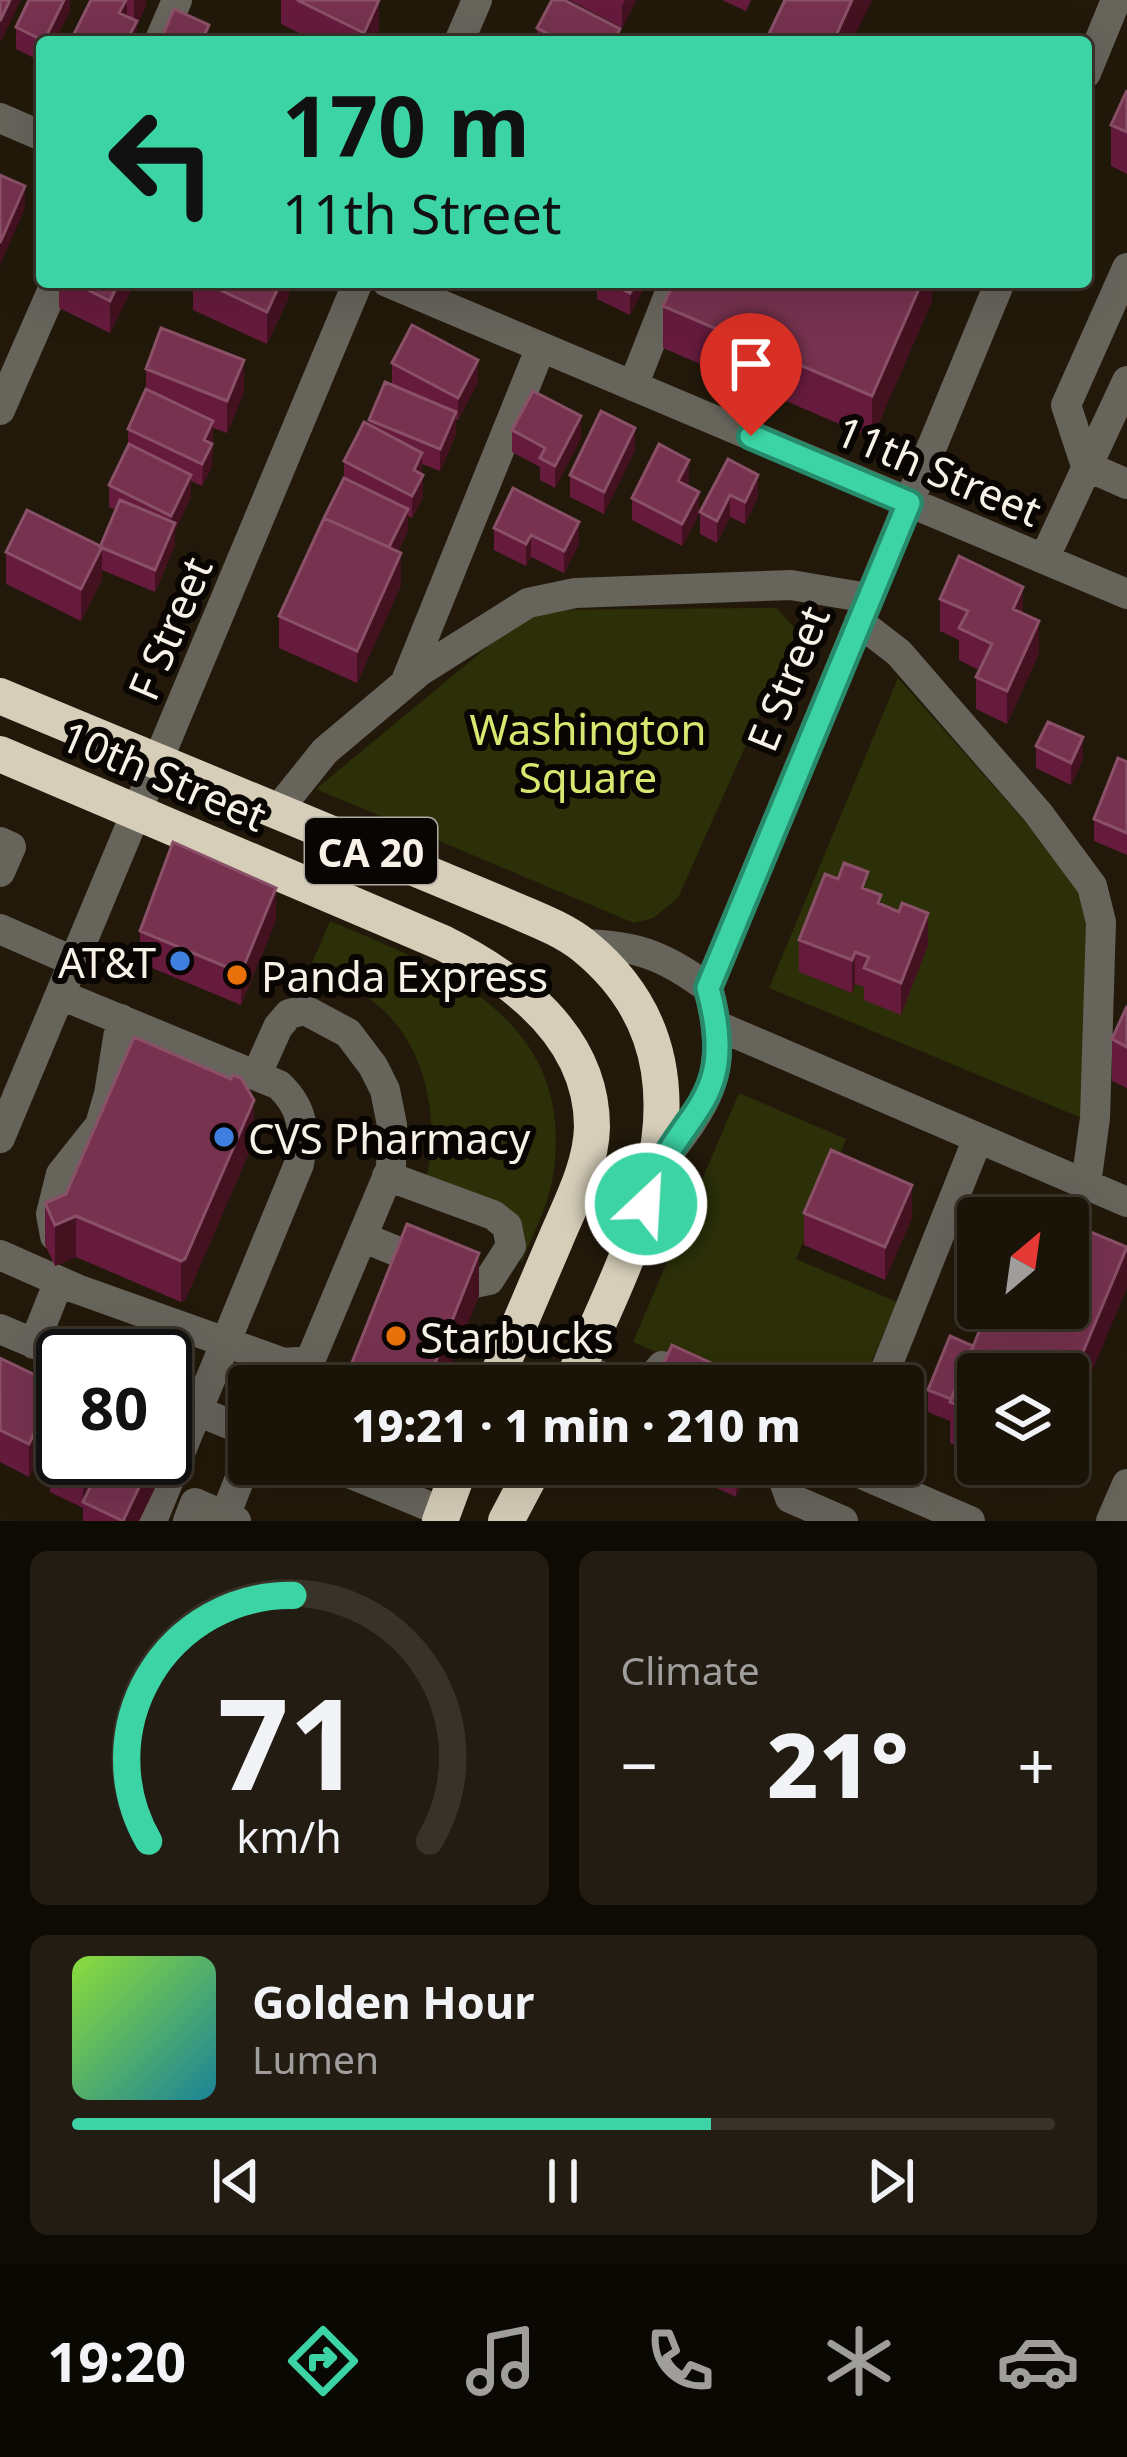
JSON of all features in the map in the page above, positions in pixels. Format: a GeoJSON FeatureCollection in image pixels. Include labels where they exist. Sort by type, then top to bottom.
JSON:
{"type":"FeatureCollection","features":[{"type":"Feature","properties":{"kind":"highway","name":"10th Street"},"geometry":{"type":"LineString","coordinates":[[0,696],[510,908],[582,944],[631,1000],[659,1066],[664,1102],[655,1171]]}},
{"type":"Feature","properties":{"kind":"highway","name":"10th Street"},"geometry":{"type":"LineString","coordinates":[[0,754],[479,961],[550,1019],[582,1076],[592,1128],[583,1173],[502,1365]]}},
{"type":"Feature","properties":{"kind":"highway","name":"CA 20"},"geometry":{"type":"LineString","coordinates":[[579,1365],[629,1250],[655,1171]]}},
{"type":"Feature","properties":{"kind":"highway"},"geometry":{"type":"LineString","coordinates":[[450,1518],[457,1485]]}},
{"type":"Feature","properties":{"kind":"highway"},"geometry":{"type":"LineString","coordinates":[[506,1521],[525,1485]]}},
{"type":"Feature","properties":{"kind":"street"},"geometry":{"type":"LineString","coordinates":[[162,36],[177,0]]}},
{"type":"Feature","properties":{"kind":"street"},"geometry":{"type":"LineString","coordinates":[[462,36],[477,0]]}},
{"type":"Feature","properties":{"kind":"street"},"geometry":{"type":"LineString","coordinates":[[1092,61],[1122,1]]}},
{"type":"Feature","properties":{"kind":"street"},"geometry":{"type":"LineString","coordinates":[[0,118],[36,133]]}},
{"type":"Feature","properties":{"kind":"street"},"geometry":{"type":"LineString","coordinates":[[1127,268],[1066,405],[1086,466],[1127,484]]}},
{"type":"Feature","properties":{"kind":"street"},"geometry":{"type":"LineString","coordinates":[[0,410],[53,288]]}},
{"type":"Feature","properties":{"kind":"street","name":"F Street"},"geometry":{"type":"LineString","coordinates":[[0,1138],[356,288]]}},
{"type":"Feature","properties":{"kind":"street","name":"11th Street"},"geometry":{"type":"LineString","coordinates":[[401,288],[1127,594]]}},
{"type":"Feature","properties":{"kind":"street"},"geometry":{"type":"LineString","coordinates":[[633,386],[672,288]]}},
{"type":"Feature","properties":{"kind":"street","name":"E Street"},"geometry":{"type":"LineString","coordinates":[[708,988],[998,288]]}},
{"type":"Feature","properties":{"kind":"street"},"geometry":{"type":"LineString","coordinates":[[405,684],[541,347]]}},
{"type":"Feature","properties":{"kind":"street"},"geometry":{"type":"LineString","coordinates":[[1043,559],[1127,381]]}},
{"type":"Feature","properties":{"kind":"street"},"geometry":{"type":"LineString","coordinates":[[276,812],[325,751],[405,684],[528,603],[574,593],[791,585],[863,610],[1038,813],[1092,886],[1101,922],[1095,1118],[1086,1184]]}},
{"type":"Feature","properties":{"kind":"street"},"geometry":{"type":"LineString","coordinates":[[0,842],[11,847],[0,872]]}},
{"type":"Feature","properties":{"kind":"street"},"geometry":{"type":"LineString","coordinates":[[0,929],[75,962]]}},
{"type":"Feature","properties":{"kind":"street","name":"10th Street"},"geometry":{"type":"LineString","coordinates":[[582,944],[626,945],[665,960],[708,988]]}},
{"type":"Feature","properties":{"kind":"street"},"geometry":{"type":"LineString","coordinates":[[655,1171],[691,1125],[720,1058],[708,988]]}},
{"type":"Feature","properties":{"kind":"street"},"geometry":{"type":"LineString","coordinates":[[61,995],[279,1085],[295,1100],[303,1120],[299,1164],[152,1521]]}},
{"type":"Feature","properties":{"kind":"street"},"geometry":{"type":"LineString","coordinates":[[15,1260],[62,1259],[226,1340],[284,1363],[310,1361],[387,1176],[392,1125],[386,1090],[348,1033],[305,1010],[290,1014],[278,1027],[257,1074]]}},
{"type":"Feature","properties":{"kind":"street"},"geometry":{"type":"LineString","coordinates":[[0,1329],[34,1344],[62,1259],[61,1174],[100,1125],[121,1019]]}},
{"type":"Feature","properties":{"kind":"street"},"geometry":{"type":"LineString","coordinates":[[718,1026],[1127,1202]]}},
{"type":"Feature","properties":{"kind":"street"},"geometry":{"type":"LineString","coordinates":[[887,1365],[978,1138]]}},
{"type":"Feature","properties":{"kind":"street"},"geometry":{"type":"LineString","coordinates":[[362,1238],[474,1283],[489,1280],[511,1246],[507,1226],[493,1215],[387,1176]]}},
{"type":"Feature","properties":{"kind":"street"},"geometry":{"type":"LineString","coordinates":[[15,1260],[62,1259]]}},
{"type":"Feature","properties":{"kind":"street"},"geometry":{"type":"LineString","coordinates":[[192,1409],[228,1423]]}},
{"type":"Feature","properties":{"kind":"street"},"geometry":{"type":"LineString","coordinates":[[1112,1521],[1127,1484]]}},
{"type":"Feature","properties":{"kind":"street"},"geometry":{"type":"LineString","coordinates":[[188,1521],[195,1503],[231,1519],[241,1485]]}},
{"type":"Feature","properties":{"kind":"street"},"geometry":{"type":"LineString","coordinates":[[374,1485],[450,1518]]}},
{"type":"Feature","properties":{"kind":"street"},"geometry":{"type":"LineString","coordinates":[[785,1485],[790,1498],[843,1521]]}},
{"type":"Feature","properties":{"kind":"street"},"geometry":{"type":"LineString","coordinates":[[887,1485],[970,1521]]}},
{"type":"Feature","properties":{"kind":"green space","name":"Washington Square"},"geometry":{"type":"Polygon","coordinates":[[[776,608],[797,630],[678,898],[653,918],[634,923],[316,789],[532,610],[776,608]]]}},
{"type":"Feature","properties":{"kind":"green space"},"geometry":{"type":"Polygon","coordinates":[[[898,678],[1088,893],[1089,1121],[769,988],[898,678]]]}},
{"type":"Feature","properties":{"kind":"green space"},"geometry":{"type":"Polygon","coordinates":[[[330,921],[418,960],[494,1008],[524,1040],[545,1077],[555,1122],[553,1176],[521,1263],[518,1232],[425,1183],[430,1107],[425,1081],[404,1034],[368,998],[309,970],[330,921]]]}},
{"type":"Feature","properties":{"kind":"green space"},"geometry":{"type":"Polygon","coordinates":[[[739,1093],[846,1139],[796,1259],[897,1302],[870,1365],[687,1365],[633,1342],[739,1093]]]}},
{"type":"Feature","properties":{"kind":"building"},"geometry":{"type":"Polygon","coordinates":[[[0,0],[10,0],[0,21],[0,0]]]}},
{"type":"Feature","properties":{"kind":"building"},"geometry":{"type":"Polygon","coordinates":[[[29,0],[64,0],[46,36],[36,37],[16,27],[29,0]]]}},
{"type":"Feature","properties":{"kind":"building"},"geometry":{"type":"Polygon","coordinates":[[[91,0],[126,0],[119,13],[137,21],[129,36],[73,36],[91,0]]]}},
{"type":"Feature","properties":{"kind":"building"},"geometry":{"type":"Polygon","coordinates":[[[297,0],[379,0],[364,33],[297,0]]]}},
{"type":"Feature","properties":{"kind":"building"},"geometry":{"type":"Polygon","coordinates":[[[552,0],[564,0],[620,29],[616,36],[552,36],[537,28],[552,0]]]}},
{"type":"Feature","properties":{"kind":"building"},"geometry":{"type":"Polygon","coordinates":[[[785,0],[852,0],[836,36],[768,36],[785,0]]]}},
{"type":"Feature","properties":{"kind":"building"},"geometry":{"type":"Polygon","coordinates":[[[174,9],[209,25],[204,36],[163,36],[174,9]]]}},
{"type":"Feature","properties":{"kind":"building"},"geometry":{"type":"Polygon","coordinates":[[[1127,90],[1127,132],[1111,125],[1127,90]]]}},
{"type":"Feature","properties":{"kind":"building"},"geometry":{"type":"Polygon","coordinates":[[[0,175],[25,186],[0,243],[0,175]]]}},
{"type":"Feature","properties":{"kind":"building"},"geometry":{"type":"Polygon","coordinates":[[[84,288],[116,288],[110,301],[84,288]]]}},
{"type":"Feature","properties":{"kind":"building"},"geometry":{"type":"Polygon","coordinates":[[[216,288],[278,288],[267,312],[216,288]]]}},
{"type":"Feature","properties":{"kind":"building"},"geometry":{"type":"Polygon","coordinates":[[[671,288],[919,288],[872,396],[663,306],[671,288]]]}},
{"type":"Feature","properties":{"kind":"building"},"geometry":{"type":"Polygon","coordinates":[[[412,325],[478,360],[458,398],[392,363],[412,325]]]}},
{"type":"Feature","properties":{"kind":"building"},"geometry":{"type":"Polygon","coordinates":[[[161,328],[244,360],[227,401],[146,369],[161,328]]]}},
{"type":"Feature","properties":{"kind":"building"},"geometry":{"type":"Polygon","coordinates":[[[385,382],[456,412],[440,449],[369,420],[385,382]]]}},
{"type":"Feature","properties":{"kind":"building"},"geometry":{"type":"Polygon","coordinates":[[[146,389],[213,421],[204,440],[212,444],[202,464],[128,429],[146,389]]]}},
{"type":"Feature","properties":{"kind":"building"},"geometry":{"type":"Polygon","coordinates":[[[533,391],[581,416],[555,466],[540,458],[545,448],[512,430],[533,391]]]}},
{"type":"Feature","properties":{"kind":"building"},"geometry":{"type":"Polygon","coordinates":[[[601,411],[635,428],[604,492],[570,475],[601,411]]]}},
{"type":"Feature","properties":{"kind":"building"},"geometry":{"type":"Polygon","coordinates":[[[364,422],[422,453],[414,470],[423,475],[412,496],[344,461],[364,422]]]}},
{"type":"Feature","properties":{"kind":"building"},"geometry":{"type":"Polygon","coordinates":[[[129,444],[191,475],[171,516],[109,485],[129,444]]]}},
{"type":"Feature","properties":{"kind":"building"},"geometry":{"type":"Polygon","coordinates":[[[659,444],[689,460],[678,481],[699,492],[682,524],[632,498],[659,444]]]}},
{"type":"Feature","properties":{"kind":"building"},"geometry":{"type":"Polygon","coordinates":[[[728,459],[758,475],[745,502],[730,495],[717,521],[700,512],[728,459]]]}},
{"type":"Feature","properties":{"kind":"building"},"geometry":{"type":"Polygon","coordinates":[[[344,478],[408,509],[389,547],[324,518],[344,478]]]}},
{"type":"Feature","properties":{"kind":"building"},"geometry":{"type":"Polygon","coordinates":[[[513,488],[579,522],[564,551],[531,535],[526,544],[494,528],[513,488]]]}},
{"type":"Feature","properties":{"kind":"building"},"geometry":{"type":"Polygon","coordinates":[[[120,500],[175,523],[155,570],[100,547],[120,500]]]}},
{"type":"Feature","properties":{"kind":"building"},"geometry":{"type":"Polygon","coordinates":[[[27,510],[102,547],[81,589],[6,552],[27,510]]]}},
{"type":"Feature","properties":{"kind":"building"},"geometry":{"type":"Polygon","coordinates":[[[324,518],[401,553],[357,651],[279,616],[324,518]]]}},
{"type":"Feature","properties":{"kind":"building"},"geometry":{"type":"Polygon","coordinates":[[[959,556],[1023,587],[1013,609],[1039,621],[1007,691],[976,677],[992,644],[959,628],[968,611],[940,599],[959,556]]]}},
{"type":"Feature","properties":{"kind":"building"},"geometry":{"type":"Polygon","coordinates":[[[1048,722],[1083,737],[1071,763],[1036,746],[1048,722]]]}},
{"type":"Feature","properties":{"kind":"building"},"geometry":{"type":"Polygon","coordinates":[[[1118,758],[1127,762],[1127,833],[1094,819],[1118,758]]]}},
{"type":"Feature","properties":{"kind":"building"},"geometry":{"type":"Polygon","coordinates":[[[173,842],[276,888],[241,973],[140,931],[173,842]]]}},
{"type":"Feature","properties":{"kind":"building"},"geometry":{"type":"Polygon","coordinates":[[[844,863],[868,872],[862,888],[881,895],[878,903],[899,912],[902,903],[928,913],[901,983],[864,968],[869,957],[855,952],[852,960],[799,940],[825,874],[838,879],[844,863]]]}},
{"type":"Feature","properties":{"kind":"building"},"geometry":{"type":"Polygon","coordinates":[[[1127,1006],[1127,1047],[1112,1039],[1127,1006]]]}},
{"type":"Feature","properties":{"kind":"building"},"geometry":{"type":"Polygon","coordinates":[[[134,1037],[231,1079],[233,1075],[241,1078],[254,1100],[181,1261],[76,1216],[55,1225],[45,1203],[66,1194],[134,1037]]]}},
{"type":"Feature","properties":{"kind":"building"},"geometry":{"type":"Polygon","coordinates":[[[831,1150],[912,1185],[885,1247],[804,1213],[831,1150]]]}},
{"type":"Feature","properties":{"kind":"building"},"geometry":{"type":"Polygon","coordinates":[[[407,1224],[479,1253],[434,1365],[351,1365],[407,1224]]]}},
{"type":"Feature","properties":{"kind":"building"},"geometry":{"type":"Polygon","coordinates":[[[1089,1231],[1127,1247],[1083,1353],[970,1353],[980,1329],[1089,1329],[1089,1231]]]}},
{"type":"Feature","properties":{"kind":"building"},"geometry":{"type":"Polygon","coordinates":[[[950,1336],[973,1346],[970,1353],[957,1353],[957,1385],[951,1399],[928,1390],[950,1336]]]}},
{"type":"Feature","properties":{"kind":"building"},"geometry":{"type":"Polygon","coordinates":[[[672,1345],[716,1365],[663,1365],[672,1345]]]}},
{"type":"Feature","properties":{"kind":"building"},"geometry":{"type":"Polygon","coordinates":[[[0,1358],[36,1375],[36,1430],[29,1444],[0,1430],[0,1358]]]}},
{"type":"Feature","properties":{"kind":"building"},"geometry":{"type":"Polygon","coordinates":[[[91,1485],[140,1485],[123,1521],[83,1502],[91,1485]]]}},
{"type":"Feature","properties":{"kind":"place","name":"AT&T"},"geometry":{"type":"Point","coordinates":[180,961]}},
{"type":"Feature","properties":{"kind":"place","name":"Panda Express"},"geometry":{"type":"Point","coordinates":[237,975]}},
{"type":"Feature","properties":{"kind":"place","name":"CVS Pharmacy"},"geometry":{"type":"Point","coordinates":[224,1137]}},
{"type":"Feature","properties":{"kind":"place","name":"Starbucks"},"geometry":{"type":"Point","coordinates":[396,1336]}},
{"type":"Feature","properties":{"kind":"route"},"geometry":{"type":"LineString","coordinates":[[646,1204],[655,1171],[708,1094],[720,1058],[708,988],[909,503],[751,436]]}}]}
